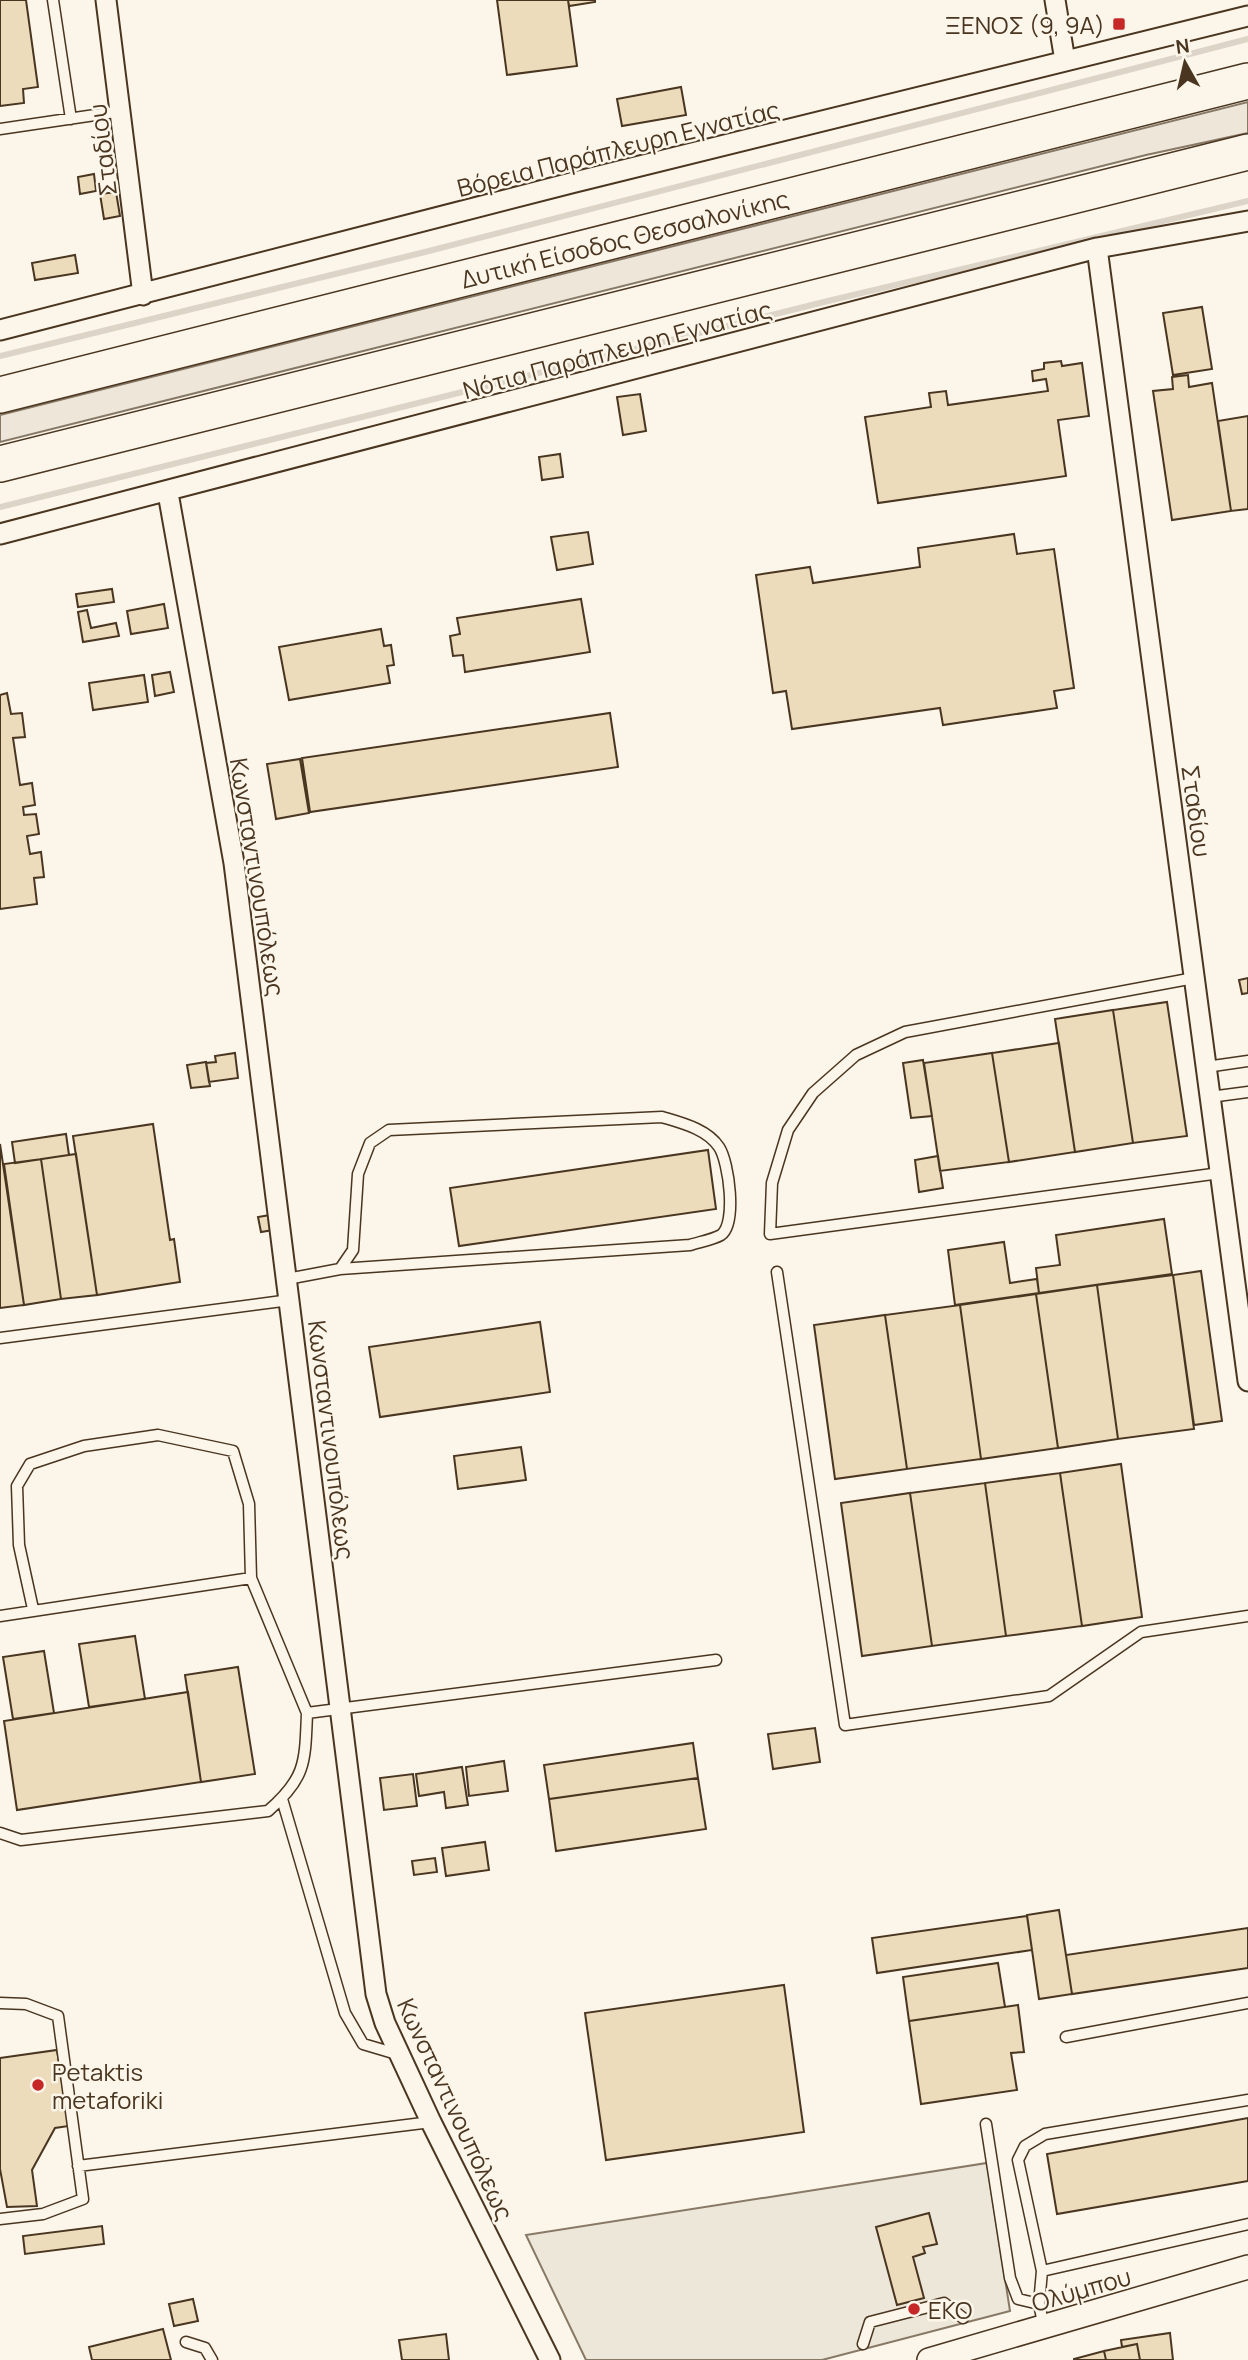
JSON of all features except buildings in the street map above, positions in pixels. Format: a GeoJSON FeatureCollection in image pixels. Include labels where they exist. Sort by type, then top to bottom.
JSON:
{"type":"FeatureCollection","features":[{"type":"Feature","properties":{"kind":"highway","name":"Δυτική Είσοδος Θεσσαλονίκης"},"geometry":{"type":"LineString","coordinates":[[0,395],[1248,81]]}},
{"type":"Feature","properties":{"kind":"highway"},"geometry":{"type":"LineString","coordinates":[[0,464],[1248,152]]}},
{"type":"Feature","properties":{"kind":"street","name":"Σταδίου"},"geometry":{"type":"LineString","coordinates":[[106,0],[143,295]]}},
{"type":"Feature","properties":{"kind":"street"},"geometry":{"type":"LineString","coordinates":[[1055,0],[1065,61]]}},
{"type":"Feature","properties":{"kind":"street","name":"Βόρεια Παράπλευρη Εγνατίας"},"geometry":{"type":"LineString","coordinates":[[0,330],[571,183],[1248,16]]}},
{"type":"Feature","properties":{"kind":"street","name":"Νότια Παράπλευρη Εγνατίας"},"geometry":{"type":"LineString","coordinates":[[0,534],[168,493],[1097,248],[1248,221]]}},
{"type":"Feature","properties":{"kind":"street","name":"Σταδίου"},"geometry":{"type":"LineString","coordinates":[[1097,248],[1248,1381]]}},
{"type":"Feature","properties":{"kind":"street","name":"Κωνσταντινουπόλεως"},"geometry":{"type":"LineString","coordinates":[[168,493],[234,863],[375,1987],[385,2023],[400,2056],[550,2360]]}},
{"type":"Feature","properties":{"kind":"street","name":"Ολύμπου"},"geometry":{"type":"LineString","coordinates":[[929,2360],[1248,2267]]}},
{"type":"Feature","properties":{"kind":"lane"},"geometry":{"type":"LineString","coordinates":[[53,0],[71,119]]}},
{"type":"Feature","properties":{"kind":"lane"},"geometry":{"type":"LineString","coordinates":[[0,129],[122,111]]}},
{"type":"Feature","properties":{"kind":"lane"},"geometry":{"type":"LineString","coordinates":[[1194,978],[905,1032],[856,1055],[813,1093],[788,1130],[772,1183],[770,1234],[1220,1173]]}},
{"type":"Feature","properties":{"kind":"lane"},"geometry":{"type":"LineString","coordinates":[[1206,1067],[1248,1061]]}},
{"type":"Feature","properties":{"kind":"lane"},"geometry":{"type":"LineString","coordinates":[[1210,1097],[1248,1092]]}},
{"type":"Feature","properties":{"kind":"lane"},"geometry":{"type":"LineString","coordinates":[[287,1279],[340,1269],[690,1245],[722,1234],[732,1219],[726,1170],[719,1147],[692,1125],[662,1118],[389,1130],[370,1143],[358,1174],[353,1250],[340,1269]]}},
{"type":"Feature","properties":{"kind":"lane"},"geometry":{"type":"LineString","coordinates":[[777,1272],[845,1725],[1052,1696],[1140,1632],[1248,1616]]}},
{"type":"Feature","properties":{"kind":"lane"},"geometry":{"type":"LineString","coordinates":[[0,1338],[290,1300]]}},
{"type":"Feature","properties":{"kind":"lane"},"geometry":{"type":"LineString","coordinates":[[0,1833],[21,1840],[268,1811],[290,1793],[305,1762],[307,1713],[251,1578],[249,1504],[233,1451],[158,1435],[84,1447],[30,1464],[17,1486],[19,1545],[33,1609]]}},
{"type":"Feature","properties":{"kind":"lane"},"geometry":{"type":"LineString","coordinates":[[0,1616],[251,1578]]}},
{"type":"Feature","properties":{"kind":"lane"},"geometry":{"type":"LineString","coordinates":[[307,1713],[716,1660]]}},
{"type":"Feature","properties":{"kind":"lane"},"geometry":{"type":"LineString","coordinates":[[282,1799],[345,2013],[363,2044],[400,2056]]}},
{"type":"Feature","properties":{"kind":"lane"},"geometry":{"type":"LineString","coordinates":[[0,2003],[26,2004],[58,2016],[83,2199],[43,2214],[0,2219]]}},
{"type":"Feature","properties":{"kind":"lane"},"geometry":{"type":"LineString","coordinates":[[1066,2037],[1248,2003]]}},
{"type":"Feature","properties":{"kind":"lane"},"geometry":{"type":"LineString","coordinates":[[1044,2328],[1039,2304],[1042,2271],[1018,2160],[1026,2146],[1045,2134],[1248,2100]]}},
{"type":"Feature","properties":{"kind":"lane"},"geometry":{"type":"LineString","coordinates":[[78,2166],[431,2122]]}},
{"type":"Feature","properties":{"kind":"lane"},"geometry":{"type":"LineString","coordinates":[[986,2124],[1010,2278],[1018,2299],[1039,2304]]}},
{"type":"Feature","properties":{"kind":"lane"},"geometry":{"type":"LineString","coordinates":[[1042,2271],[1248,2224]]}},
{"type":"Feature","properties":{"kind":"lane"},"geometry":{"type":"LineString","coordinates":[[863,2344],[870,2322],[944,2303],[963,2318]]}},
{"type":"Feature","properties":{"kind":"lane"},"geometry":{"type":"LineString","coordinates":[[186,2342],[205,2348],[212,2360]]}},
{"type":"Feature","properties":{"kind":"shaded area"},"geometry":{"type":"Polygon","coordinates":[[[1248,102],[1248,133],[1146,155],[0,442],[0,415],[1248,102]]]}},
{"type":"Feature","properties":{"kind":"shaded area"},"geometry":{"type":"Polygon","coordinates":[[[987,2163],[1010,2311],[822,2360],[586,2360],[526,2235],[987,2163]]]}},
{"type":"Feature","properties":{"kind":"waterway"},"geometry":{"type":"LineString","coordinates":[[0,356],[425,252],[1248,39]]}},
{"type":"Feature","properties":{"kind":"waterway"},"geometry":{"type":"LineString","coordinates":[[0,507],[828,301],[1248,201]]}},
{"type":"Feature","properties":{"kind":"place","name":"ΞΕΝΟΣ (9, 9Α)"},"geometry":{"type":"Point","coordinates":[1119,24]}},
{"type":"Feature","properties":{"kind":"place","name":"Petaktis metaforiki"},"geometry":{"type":"Point","coordinates":[38,2085]}},
{"type":"Feature","properties":{"kind":"place","name":"EKO"},"geometry":{"type":"Point","coordinates":[914,2309]}}]}
